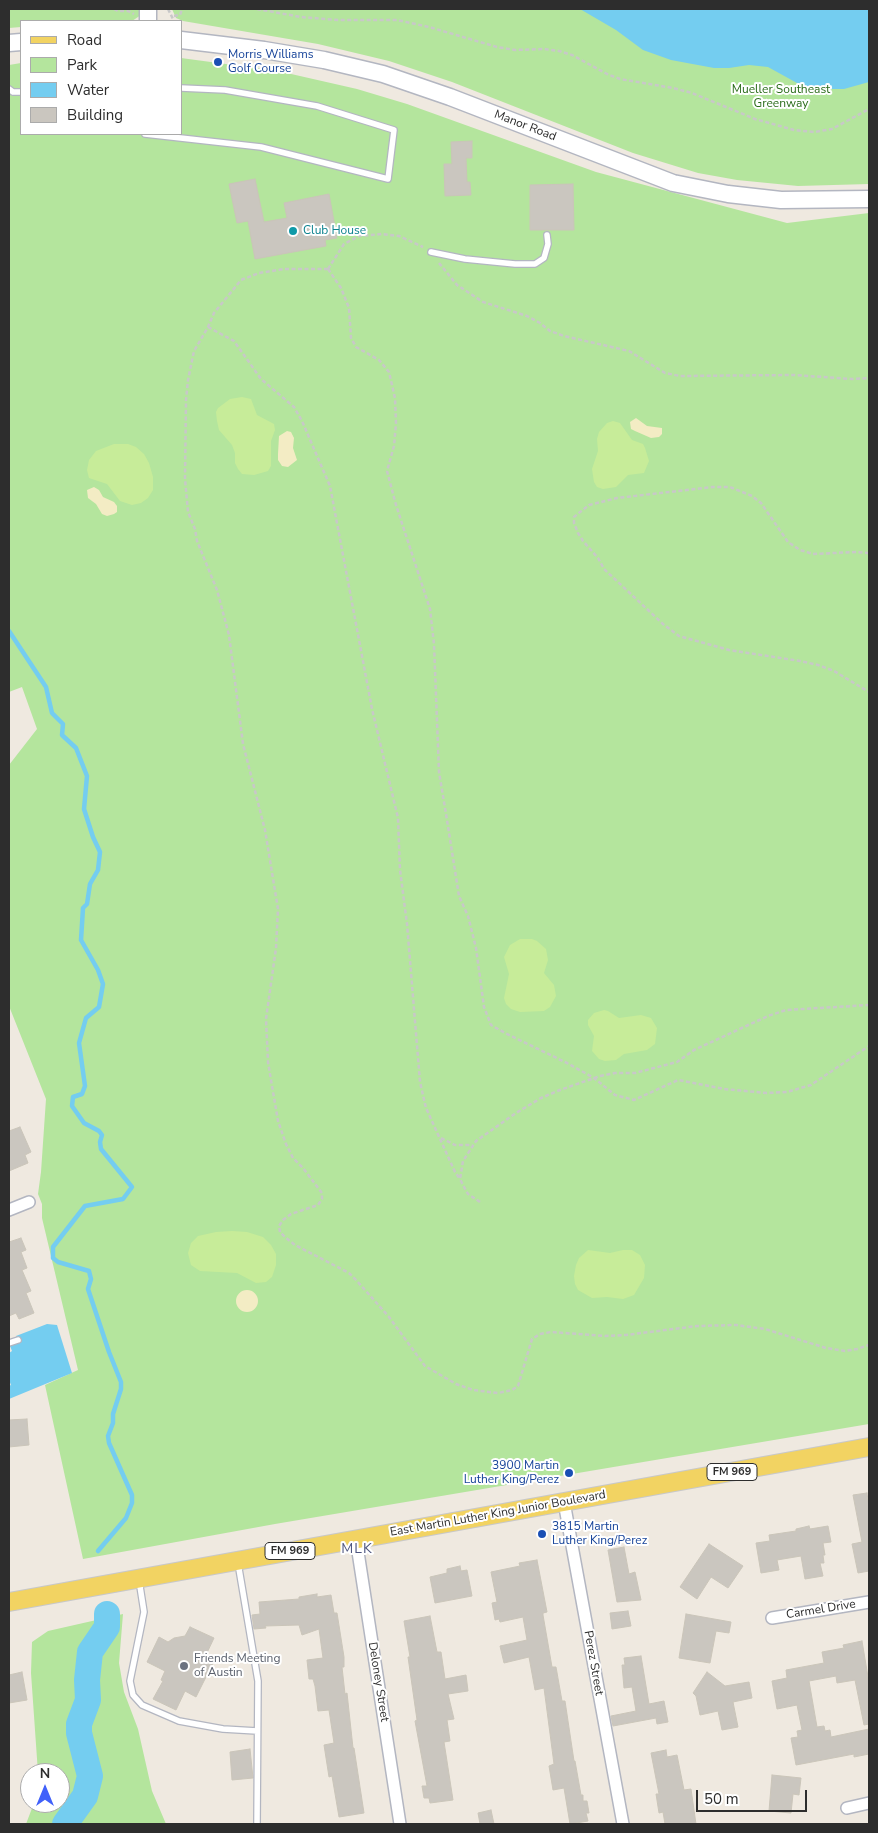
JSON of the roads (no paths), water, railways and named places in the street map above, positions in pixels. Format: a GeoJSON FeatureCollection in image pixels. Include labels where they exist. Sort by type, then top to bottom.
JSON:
{"type":"FeatureCollection","features":[{"type":"Feature","properties":{"kind":"main road","name":"Manor Road"},"geometry":{"type":"LineString","coordinates":[[182,40],[264,50],[324,60],[383,74],[450,97],[674,183],[728,194],[781,200],[869,199]]}},
{"type":"Feature","properties":{"kind":"main road","name":"East Martin Luther King Junior Boulevard"},"geometry":{"type":"LineString","coordinates":[[9,1602],[869,1447]]}},
{"type":"Feature","properties":{"kind":"street"},"geometry":{"type":"LineString","coordinates":[[9,1210],[29,1202]]}},
{"type":"Feature","properties":{"kind":"street","name":"Perez Street"},"geometry":{"type":"LineString","coordinates":[[564,1502],[622,1824]]}},
{"type":"Feature","properties":{"kind":"street","name":"Deloney Street"},"geometry":{"type":"LineString","coordinates":[[356,1539],[400,1824]]}},
{"type":"Feature","properties":{"kind":"street","name":"Carmel Drive"},"geometry":{"type":"LineString","coordinates":[[772,1618],[869,1602]]}},
{"type":"Feature","properties":{"kind":"street"},"geometry":{"type":"LineString","coordinates":[[847,1808],[869,1803]]}},
{"type":"Feature","properties":{"kind":"lane"},"geometry":{"type":"LineString","coordinates":[[154,135],[261,147],[388,179],[394,130],[317,106],[225,90],[182,88]]}},
{"type":"Feature","properties":{"kind":"lane"},"geometry":{"type":"LineString","coordinates":[[431,252],[465,259],[535,264],[544,258],[548,244],[547,235]]}},
{"type":"Feature","properties":{"kind":"lane"},"geometry":{"type":"LineString","coordinates":[[9,1342],[18,1340]]}},
{"type":"Feature","properties":{"kind":"lane"},"geometry":{"type":"LineString","coordinates":[[237,1560],[258,1680],[257,1824]]}},
{"type":"Feature","properties":{"kind":"lane"},"geometry":{"type":"LineString","coordinates":[[138,1578],[144,1612],[130,1680],[133,1695],[142,1705],[179,1721],[223,1729],[257,1731]]}},
{"type":"Feature","properties":{"kind":"water"},"geometry":{"type":"Polygon","coordinates":[[[580,9],[869,9],[869,82],[844,89],[812,89],[768,67],[749,65],[714,68],[671,60],[643,50],[616,30],[580,9]]]}},
{"type":"Feature","properties":{"kind":"water"},"geometry":{"type":"Polygon","coordinates":[[[47,1324],[57,1325],[72,1373],[9,1399],[9,1386],[11,1385],[9,1380],[9,1353],[12,1351],[10,1346],[19,1343],[16,1336],[47,1324]]]}},
{"type":"Feature","properties":{"kind":"waterway"},"geometry":{"type":"LineString","coordinates":[[9,631],[46,687],[52,713],[63,724],[62,735],[76,748],[87,776],[84,809],[100,852],[98,870],[90,884],[87,904],[83,908],[81,940],[98,970],[103,984],[99,1007],[86,1018],[79,1043],[85,1086],[82,1094],[73,1097],[72,1106],[84,1123],[99,1131],[102,1135],[101,1149],[132,1187],[123,1199],[85,1206],[53,1247],[53,1258],[58,1262],[89,1271],[91,1279],[88,1289],[121,1382],[121,1389],[113,1414],[113,1423],[108,1436],[109,1443],[132,1495],[132,1503],[126,1518],[98,1551]]}},
{"type":"Feature","properties":{"kind":"waterway"},"geometry":{"type":"LineString","coordinates":[[65,1824],[85,1796],[90,1776],[79,1733],[79,1724],[88,1700],[87,1680],[90,1652],[107,1627],[107,1614]]}},
{"type":"Feature","properties":{"kind":"place","name":"Morris Williams Golf Course"},"geometry":{"type":"Point","coordinates":[218,62]}},
{"type":"Feature","properties":{"kind":"place","name":"Club House"},"geometry":{"type":"Point","coordinates":[293,231]}},
{"type":"Feature","properties":{"kind":"place","name":"3900 Martin Luther King/Perez"},"geometry":{"type":"Point","coordinates":[569,1473]}},
{"type":"Feature","properties":{"kind":"place","name":"3815 Martin Luther King/Perez"},"geometry":{"type":"Point","coordinates":[542,1534]}},
{"type":"Feature","properties":{"kind":"place","name":"Friends Meeting of Austin"},"geometry":{"type":"Point","coordinates":[184,1666]}},
{"type":"Feature","properties":{"kind":"district","name":"MLK"},"geometry":{"type":"Point","coordinates":[357,1550]}},
{"type":"Feature","properties":{"kind":"park label","name":"Mueller Southeast Greenway"},"geometry":{"type":"Point","coordinates":[781,97]}}]}
